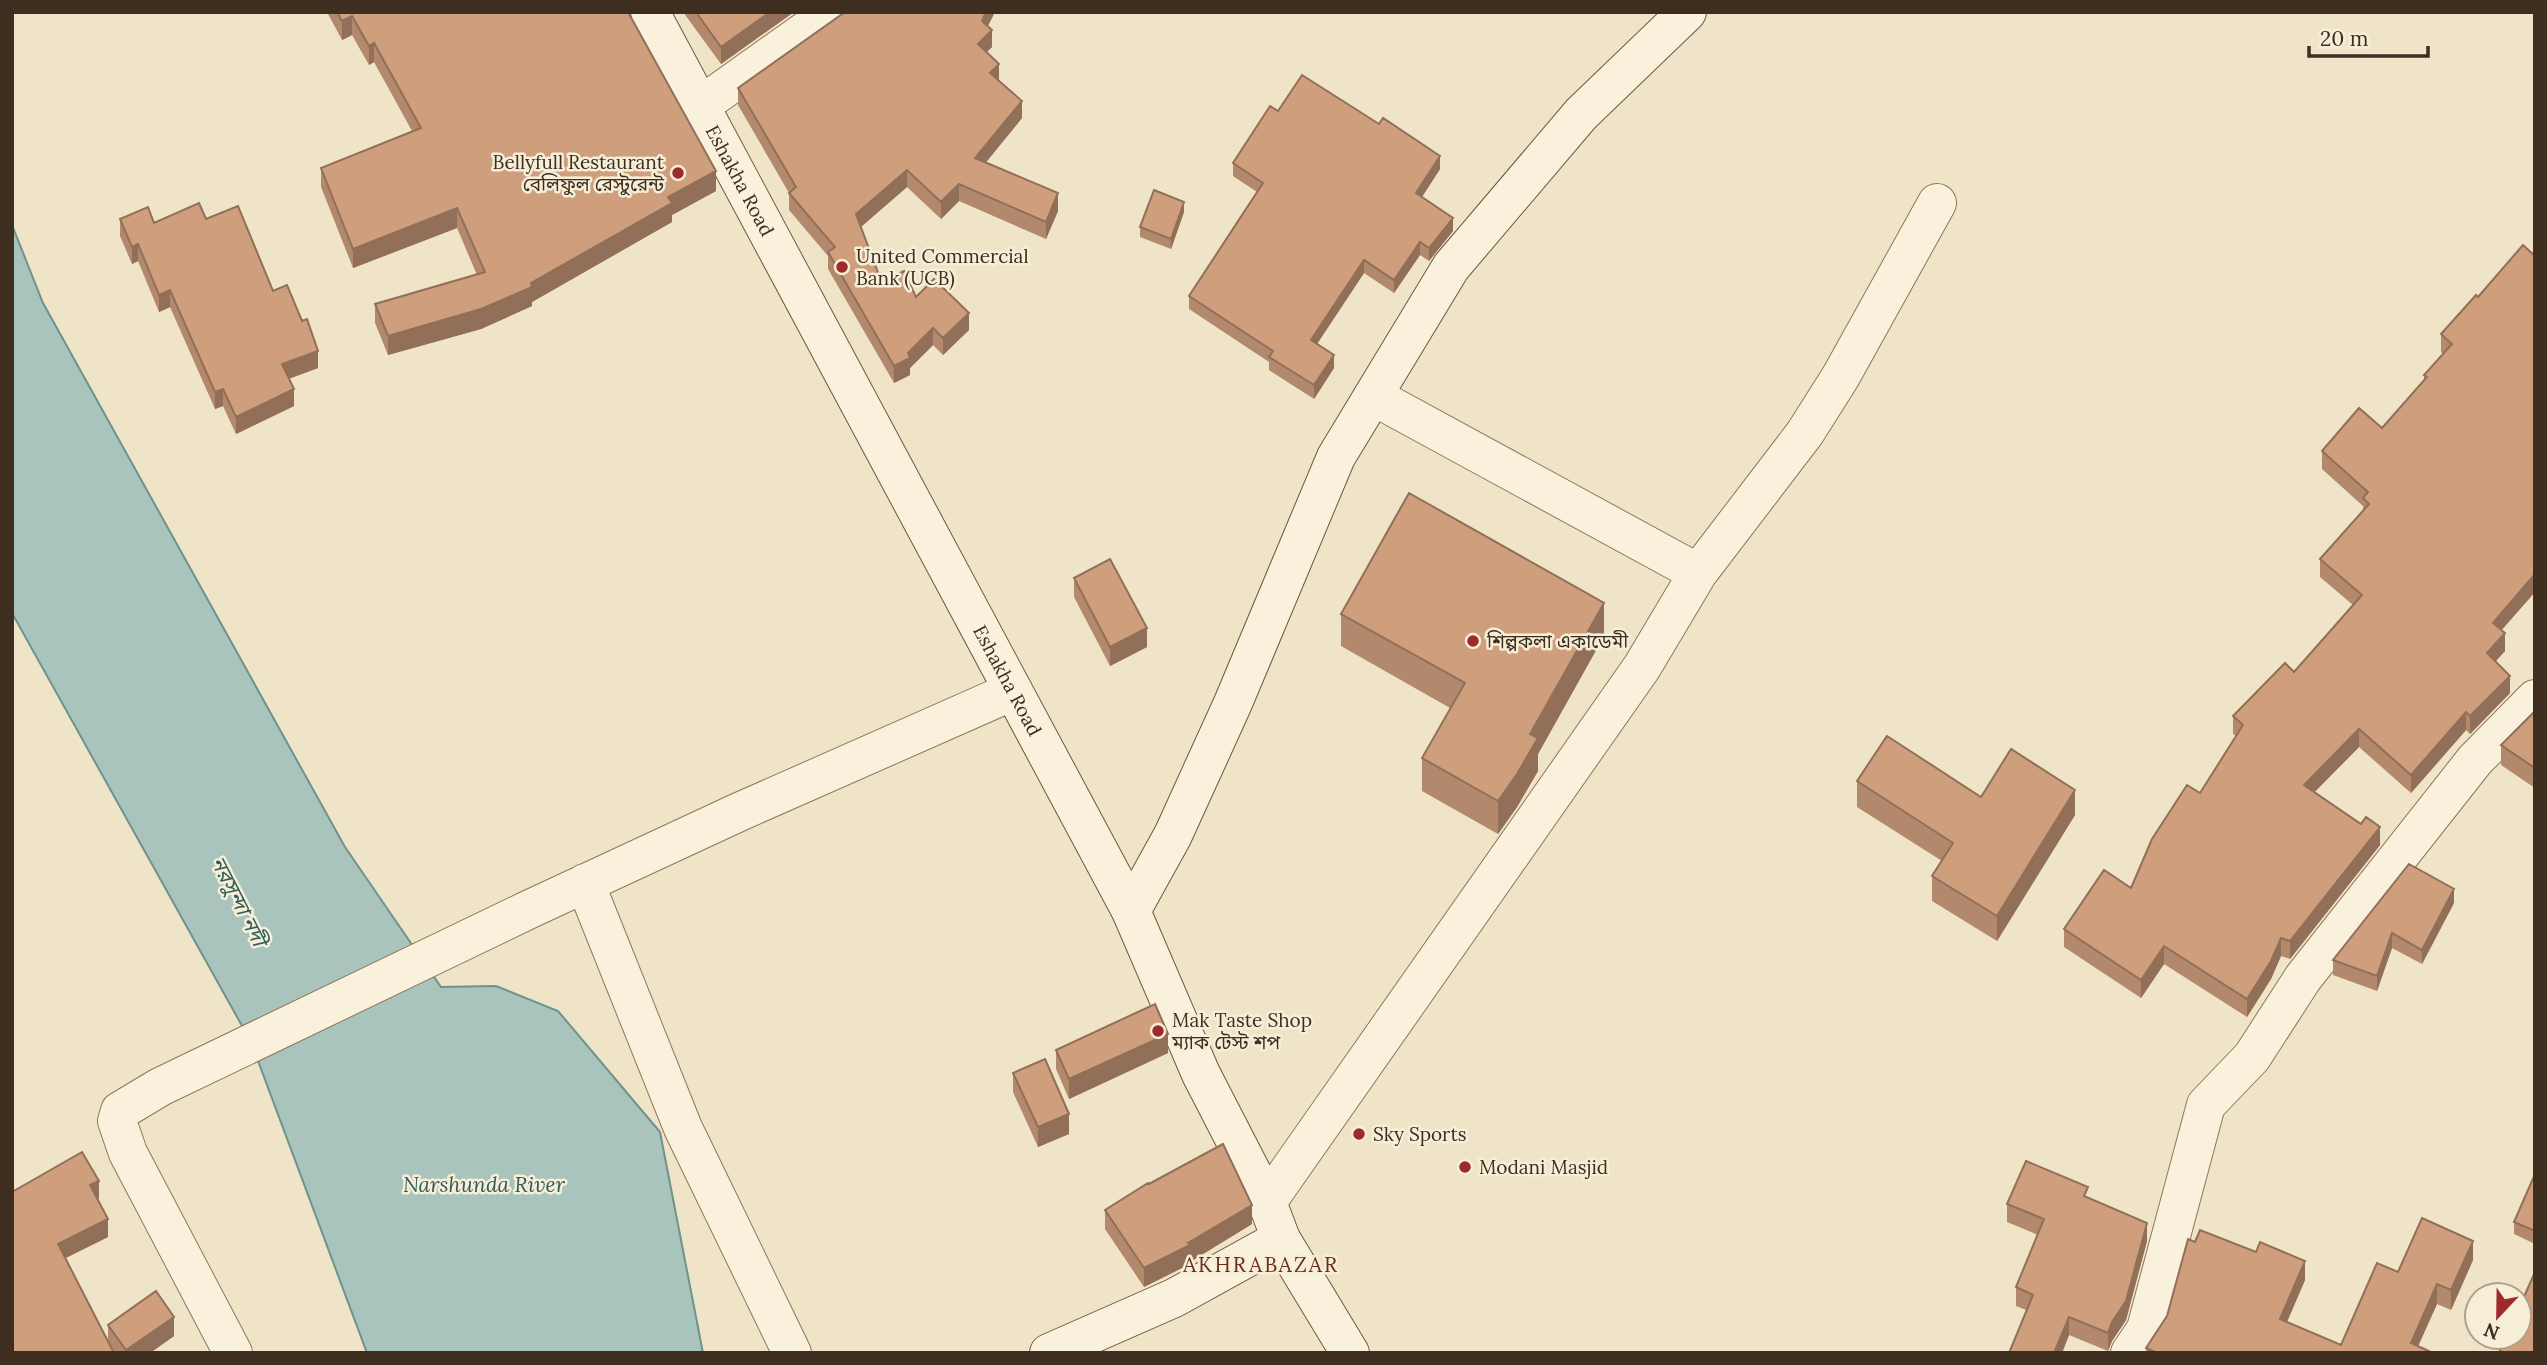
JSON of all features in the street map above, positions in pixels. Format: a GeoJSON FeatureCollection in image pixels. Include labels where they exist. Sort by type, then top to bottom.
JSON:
{"type":"FeatureCollection","features":[{"type":"Feature","properties":{"kind":"street","name":"Eshakha Road"},"geometry":{"type":"LineString","coordinates":[[650,12],[1131,911],[1201,1074],[1267,1202],[1280,1239],[1350,1353]]}},
{"type":"Feature","properties":{"kind":"street"},"geometry":{"type":"LineString","coordinates":[[700,106],[832,12]]}},
{"type":"Feature","properties":{"kind":"street"},"geometry":{"type":"LineString","coordinates":[[1131,911],[1173,835],[1336,457],[1451,267],[1581,114],[1688,12]]}},
{"type":"Feature","properties":{"kind":"street"},"geometry":{"type":"LineString","coordinates":[[1267,1202],[1642,667],[1698,573],[1812,422],[1842,376],[1937,202]]}},
{"type":"Feature","properties":{"kind":"street"},"geometry":{"type":"LineString","coordinates":[[1373,396],[1698,573]]}},
{"type":"Feature","properties":{"kind":"street"},"geometry":{"type":"LineString","coordinates":[[233,1353],[128,1153],[117,1121],[120,1111],[160,1087],[585,883],[1013,691]]}},
{"type":"Feature","properties":{"kind":"street"},"geometry":{"type":"LineString","coordinates":[[2130,1353],[2146,1329],[2206,1105],[2252,1058],[2303,978],[2476,760],[2535,699]]}},
{"type":"Feature","properties":{"kind":"street"},"geometry":{"type":"LineString","coordinates":[[585,883],[683,1128],[792,1353]]}},
{"type":"Feature","properties":{"kind":"street"},"geometry":{"type":"LineString","coordinates":[[1049,1353],[1174,1298],[1280,1239]]}},
{"type":"Feature","properties":{"kind":"water","name":"Narshunda River"},"geometry":{"type":"Polygon","coordinates":[[[12,225],[43,303],[345,847],[441,987],[496,986],[558,1011],[660,1132],[703,1353],[367,1353],[251,1042],[12,613],[12,225]]]}},
{"type":"Feature","properties":{"kind":"building"},"geometry":{"type":"Polygon","coordinates":[[[337,12],[628,12],[716,171],[668,197],[672,203],[531,283],[532,287],[481,309],[388,336],[375,304],[485,272],[457,208],[353,249],[321,168],[421,128],[374,43],[369,46],[352,16],[342,21],[337,12]]]}},
{"type":"Feature","properties":{"kind":"building"},"geometry":{"type":"Polygon","coordinates":[[[696,12],[770,12],[721,47],[696,12]]]}},
{"type":"Feature","properties":{"kind":"building"},"geometry":{"type":"Polygon","coordinates":[[[845,12],[986,12],[982,21],[992,30],[978,44],[999,64],[990,73],[1022,101],[975,158],[1058,193],[1046,222],[959,184],[941,202],[907,170],[856,214],[882,283],[904,271],[916,297],[934,279],[969,313],[943,338],[933,328],[908,353],[910,358],[894,366],[828,252],[835,247],[789,193],[796,187],[738,88],[845,12]]]}},
{"type":"Feature","properties":{"kind":"building"},"geometry":{"type":"Polygon","coordinates":[[[1302,75],[1379,124],[1383,118],[1440,156],[1416,193],[1453,218],[1429,248],[1420,242],[1394,280],[1364,260],[1311,340],[1334,355],[1314,385],[1269,357],[1273,351],[1189,296],[1263,183],[1233,163],[1270,106],[1278,111],[1302,75]]]}},
{"type":"Feature","properties":{"kind":"building"},"geometry":{"type":"Polygon","coordinates":[[[1154,190],[1184,202],[1171,239],[1140,227],[1154,190]]]}},
{"type":"Feature","properties":{"kind":"building"},"geometry":{"type":"Polygon","coordinates":[[[199,203],[206,219],[238,206],[273,291],[287,285],[302,321],[307,319],[318,351],[282,364],[294,389],[236,417],[223,389],[215,392],[170,290],[159,295],[138,244],[132,247],[120,219],[148,207],[154,223],[199,203]]]}},
{"type":"Feature","properties":{"kind":"building"},"geometry":{"type":"Polygon","coordinates":[[[2523,245],[2535,256],[2535,574],[2493,623],[2505,633],[2487,653],[2510,676],[2470,716],[2466,712],[2411,775],[2359,729],[2304,785],[2361,824],[2366,817],[2380,827],[2290,941],[2281,938],[2271,961],[2247,999],[2164,946],[2141,980],[2064,929],[2104,870],[2131,888],[2152,839],[2187,785],[2200,793],[2243,725],[2233,716],[2285,663],[2294,672],[2362,595],[2320,559],[2369,504],[2363,498],[2368,492],[2322,451],[2359,408],[2382,428],[2452,344],[2441,334],[2476,295],[2478,297],[2523,245]]]}},
{"type":"Feature","properties":{"kind":"building","name":"শিল্পকলা একাডেমী"},"geometry":{"type":"Polygon","coordinates":[[[1409,493],[1604,603],[1530,734],[1538,738],[1498,801],[1422,758],[1465,683],[1341,614],[1409,493]]]}},
{"type":"Feature","properties":{"kind":"building"},"geometry":{"type":"Polygon","coordinates":[[[1110,559],[1147,628],[1110,647],[1074,578],[1110,559]]]}},
{"type":"Feature","properties":{"kind":"building"},"geometry":{"type":"Polygon","coordinates":[[[2535,711],[2535,768],[2501,745],[2535,711]]]}},
{"type":"Feature","properties":{"kind":"building"},"geometry":{"type":"Polygon","coordinates":[[[1887,736],[1981,797],[2011,749],[2075,790],[1997,916],[1932,876],[1953,843],[1857,781],[1887,736]]]}},
{"type":"Feature","properties":{"kind":"building"},"geometry":{"type":"Polygon","coordinates":[[[2409,864],[2454,889],[2422,950],[2392,933],[2377,976],[2333,960],[2409,864]]]}},
{"type":"Feature","properties":{"kind":"building"},"geometry":{"type":"Polygon","coordinates":[[[1155,1004],[1168,1034],[1069,1079],[1056,1050],[1155,1004]]]}},
{"type":"Feature","properties":{"kind":"building"},"geometry":{"type":"Polygon","coordinates":[[[1045,1059],[1069,1114],[1038,1127],[1013,1073],[1045,1059]]]}},
{"type":"Feature","properties":{"kind":"building"},"geometry":{"type":"Polygon","coordinates":[[[1223,1144],[1252,1205],[1188,1243],[1190,1245],[1144,1268],[1105,1210],[1148,1183],[1223,1144]]]}},
{"type":"Feature","properties":{"kind":"building"},"geometry":{"type":"Polygon","coordinates":[[[82,1152],[99,1181],[90,1185],[108,1219],[58,1244],[114,1353],[12,1353],[12,1192],[82,1152]]]}},
{"type":"Feature","properties":{"kind":"building"},"geometry":{"type":"Polygon","coordinates":[[[2026,1161],[2088,1187],[2084,1196],[2147,1223],[2126,1301],[2108,1333],[2069,1317],[2054,1353],[2009,1353],[2033,1295],[2016,1287],[2044,1219],[2007,1204],[2026,1161]]]}},
{"type":"Feature","properties":{"kind":"building"},"geometry":{"type":"Polygon","coordinates":[[[2535,1174],[2535,1231],[2514,1222],[2535,1174]]]}},
{"type":"Feature","properties":{"kind":"building"},"geometry":{"type":"Polygon","coordinates":[[[2422,1218],[2473,1241],[2451,1290],[2437,1284],[2411,1343],[2433,1353],[2152,1353],[2153,1351],[2146,1348],[2167,1316],[2188,1239],[2195,1242],[2200,1230],[2256,1252],[2260,1242],[2305,1261],[2280,1319],[2341,1345],[2377,1263],[2398,1272],[2422,1218]]]}},
{"type":"Feature","properties":{"kind":"building"},"geometry":{"type":"Polygon","coordinates":[[[2535,1272],[2535,1353],[2499,1353],[2533,1351],[2531,1281],[2535,1272]]]}},
{"type":"Feature","properties":{"kind":"building"},"geometry":{"type":"Polygon","coordinates":[[[156,1291],[174,1317],[126,1350],[108,1325],[156,1291]]]}},
{"type":"Feature","properties":{"kind":"place","name":"Bellyfull Restaurant বেলিফুল রেস্টুরেন্ট"},"geometry":{"type":"Point","coordinates":[678,173]}},
{"type":"Feature","properties":{"kind":"place","name":"United Commercial Bank (UCB)"},"geometry":{"type":"Point","coordinates":[842,267]}},
{"type":"Feature","properties":{"kind":"place","name":"শিল্পকলা একাডেমী"},"geometry":{"type":"Point","coordinates":[1473,641]}},
{"type":"Feature","properties":{"kind":"place","name":"Mak Taste Shop ম্যাক টেস্ট শপ"},"geometry":{"type":"Point","coordinates":[1158,1031]}},
{"type":"Feature","properties":{"kind":"place","name":"Sky Sports"},"geometry":{"type":"Point","coordinates":[1359,1134]}},
{"type":"Feature","properties":{"kind":"place","name":"Modani Masjid"},"geometry":{"type":"Point","coordinates":[1465,1167]}},
{"type":"Feature","properties":{"kind":"district","name":"AKHRABAZAR"},"geometry":{"type":"Point","coordinates":[1261,1264]}},
{"type":"Feature","properties":{"kind":"water label","name":"নরসুন্দা নদী"},"geometry":{"type":"Point","coordinates":[239,901]}}]}
